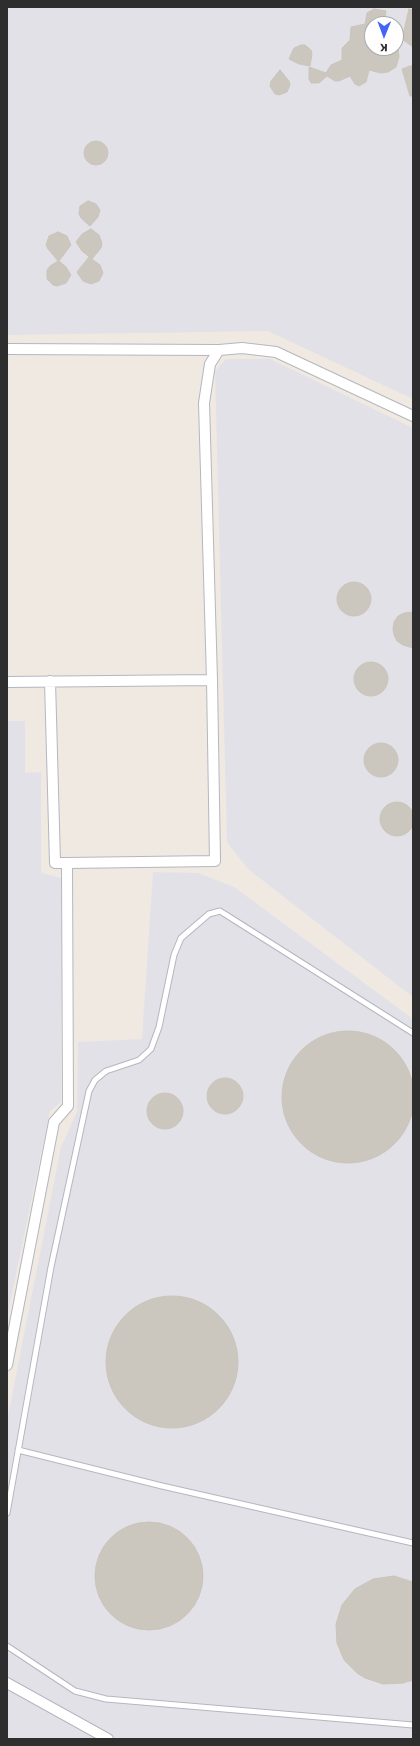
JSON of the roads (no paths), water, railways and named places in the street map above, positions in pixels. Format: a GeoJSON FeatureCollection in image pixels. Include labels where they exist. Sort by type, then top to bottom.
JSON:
{"type":"FeatureCollection","features":[{"type":"Feature","properties":{"kind":"street"},"geometry":{"type":"LineString","coordinates":[[7,349],[220,350],[242,348],[276,352],[413,416]]}},
{"type":"Feature","properties":{"kind":"street"},"geometry":{"type":"LineString","coordinates":[[50,681],[55,863],[215,861],[212,680],[204,403],[210,364],[220,350]]}},
{"type":"Feature","properties":{"kind":"street"},"geometry":{"type":"LineString","coordinates":[[7,682],[212,680]]}},
{"type":"Feature","properties":{"kind":"street"},"geometry":{"type":"LineString","coordinates":[[7,1364],[54,1122],[68,1106],[67,863]]}},
{"type":"Feature","properties":{"kind":"street"},"geometry":{"type":"LineString","coordinates":[[7,1683],[108,1739]]}},
{"type":"Feature","properties":{"kind":"lane"},"geometry":{"type":"LineString","coordinates":[[7,1513],[51,1267],[89,1091],[95,1080],[106,1071],[139,1060],[151,1048],[159,1028],[174,955],[181,938],[208,914],[220,911],[413,1032]]}},
{"type":"Feature","properties":{"kind":"lane"},"geometry":{"type":"LineString","coordinates":[[18,1450],[162,1486],[413,1543]]}},
{"type":"Feature","properties":{"kind":"lane"},"geometry":{"type":"LineString","coordinates":[[7,1646],[75,1691],[106,1699],[413,1724]]}}]}
